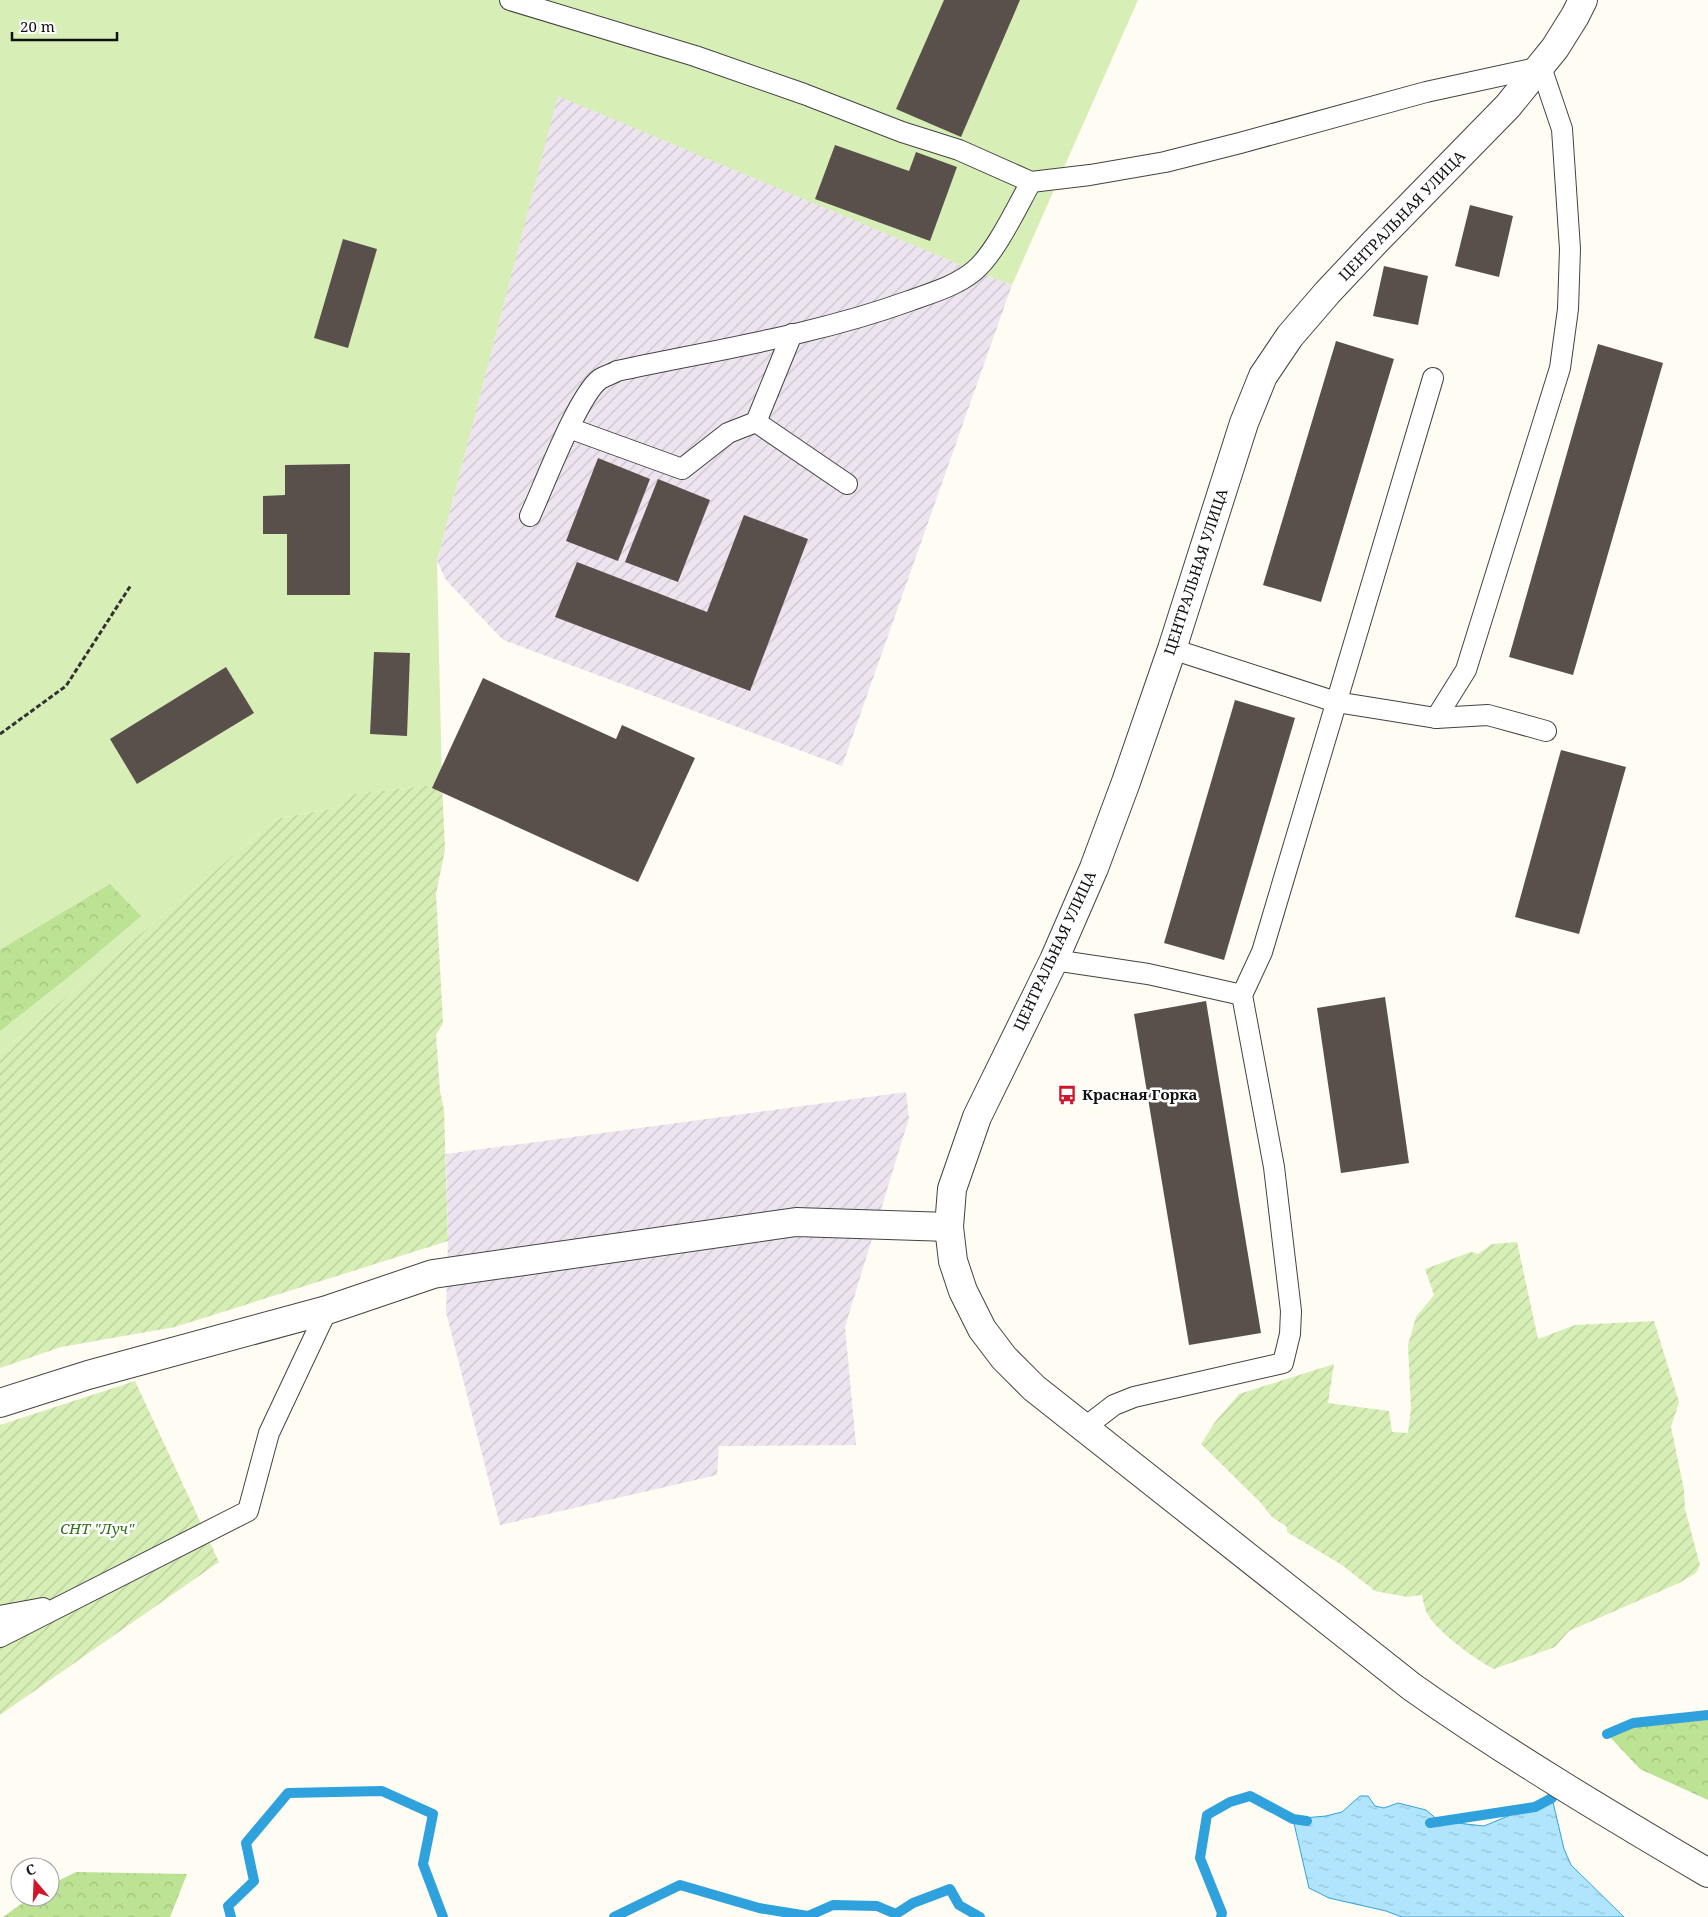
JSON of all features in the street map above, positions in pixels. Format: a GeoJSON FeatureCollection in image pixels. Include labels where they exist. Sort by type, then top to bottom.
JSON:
{"type":"FeatureCollection","features":[{"type":"Feature","properties":{"kind":"street","name":"ЦЕНТРАЛЬНАЯ УЛИЦА"},"geometry":{"type":"LineString","coordinates":[[1583,0],[1575,16],[1541,67],[1508,106],[1327,293],[1290,336],[1262,376],[1244,423],[1172,649],[1126,782],[1094,868],[1054,960],[977,1118],[952,1189],[949,1227],[956,1269],[963,1292],[982,1329],[1004,1358],[1034,1388],[1412,1688],[1459,1720],[1616,1819],[1708,1873]]}},
{"type":"Feature","properties":{"kind":"street"},"geometry":{"type":"LineString","coordinates":[[0,1403],[88,1375],[327,1310],[433,1274],[796,1222],[949,1227]]}},
{"type":"Feature","properties":{"kind":"lane"},"geometry":{"type":"LineString","coordinates":[[510,0],[695,56],[902,132],[959,150],[1031,182],[1090,175],[1165,162],[1426,92],[1541,67],[1562,129],[1570,249],[1568,309],[1560,368],[1466,670],[1436,718]]}},
{"type":"Feature","properties":{"kind":"lane"},"geometry":{"type":"LineString","coordinates":[[530,516],[569,428],[587,395],[599,380],[617,371],[792,334],[870,315],[946,288],[974,271],[995,245],[1031,182]]}},
{"type":"Feature","properties":{"kind":"lane"},"geometry":{"type":"LineString","coordinates":[[569,428],[682,469],[728,433],[756,422],[792,334]]}},
{"type":"Feature","properties":{"kind":"lane"},"geometry":{"type":"LineString","coordinates":[[1084,1428],[1114,1405],[1134,1397],[1283,1363],[1290,1334],[1291,1311],[1274,1167],[1242,995],[1262,952],[1433,378]]}},
{"type":"Feature","properties":{"kind":"lane"},"geometry":{"type":"LineString","coordinates":[[756,422],[846,484]]}},
{"type":"Feature","properties":{"kind":"lane"},"geometry":{"type":"LineString","coordinates":[[1172,649],[1336,702],[1436,718],[1488,716],[1546,731]]}},
{"type":"Feature","properties":{"kind":"lane"},"geometry":{"type":"LineString","coordinates":[[1054,960],[1148,974],[1242,995]]}},
{"type":"Feature","properties":{"kind":"lane"},"geometry":{"type":"LineString","coordinates":[[0,1637],[248,1511],[269,1433],[327,1310]]}},
{"type":"Feature","properties":{"kind":"lane"},"geometry":{"type":"LineString","coordinates":[[0,1616],[62,1605]]}},
{"type":"Feature","properties":{"kind":"path"},"geometry":{"type":"LineString","coordinates":[[0,734],[66,686],[131,584]]}},
{"type":"Feature","properties":{"kind":"shaded area"},"geometry":{"type":"Polygon","coordinates":[[[558,95],[1012,285],[842,766],[503,640],[446,580],[437,561],[558,95]]]}},
{"type":"Feature","properties":{"kind":"shaded area"},"geometry":{"type":"Polygon","coordinates":[[[906,1092],[909,1118],[845,1327],[856,1445],[719,1446],[717,1475],[500,1525],[446,1312],[448,1241],[446,1154],[906,1092]]]}},
{"type":"Feature","properties":{"kind":"green space"},"geometry":{"type":"Polygon","coordinates":[[[0,0],[1138,0],[1012,285],[558,96],[437,561],[442,784],[345,795],[335,808],[276,819],[0,1053],[0,0]]]}},
{"type":"Feature","properties":{"kind":"green space"},"geometry":{"type":"Polygon","coordinates":[[[442,784],[445,850],[436,894],[443,1023],[436,1035],[440,1091],[444,1110],[448,1241],[175,1327],[61,1347],[0,1368],[0,1053],[276,819],[335,808],[344,795],[442,784]]]}},
{"type":"Feature","properties":{"kind":"green space"},"geometry":{"type":"Polygon","coordinates":[[[110,884],[141,916],[81,967],[0,1031],[0,950],[110,884]]]}},
{"type":"Feature","properties":{"kind":"green space"},"geometry":{"type":"Polygon","coordinates":[[[1517,1242],[1538,1339],[1575,1325],[1654,1321],[1679,1402],[1671,1427],[1684,1490],[1685,1509],[1700,1565],[1696,1573],[1679,1583],[1569,1631],[1555,1647],[1494,1669],[1466,1651],[1437,1626],[1426,1611],[1422,1595],[1407,1597],[1375,1591],[1342,1565],[1287,1532],[1287,1527],[1272,1517],[1260,1502],[1201,1444],[1215,1422],[1239,1394],[1334,1364],[1328,1403],[1389,1411],[1392,1432],[1408,1433],[1411,1408],[1408,1345],[1416,1317],[1434,1295],[1425,1269],[1471,1252],[1478,1254],[1492,1244],[1517,1242]]]}},
{"type":"Feature","properties":{"kind":"green space","name":"СНТ \"Луч\""},"geometry":{"type":"Polygon","coordinates":[[[135,1381],[219,1562],[0,1715],[0,1425],[135,1381]]]}},
{"type":"Feature","properties":{"kind":"green space"},"geometry":{"type":"Polygon","coordinates":[[[1708,1715],[1708,1800],[1640,1769],[1607,1734],[1633,1723],[1708,1715]]]}},
{"type":"Feature","properties":{"kind":"green space"},"geometry":{"type":"Polygon","coordinates":[[[76,1872],[187,1874],[170,1917],[3,1917],[17,1907],[60,1907],[60,1880],[76,1872]]]}},
{"type":"Feature","properties":{"kind":"water"},"geometry":{"type":"Polygon","coordinates":[[[1360,1796],[1368,1796],[1375,1806],[1384,1808],[1398,1803],[1426,1810],[1439,1821],[1484,1826],[1552,1798],[1564,1849],[1571,1865],[1624,1917],[1402,1917],[1386,1911],[1329,1898],[1309,1888],[1293,1819],[1326,1816],[1342,1812],[1360,1796]]]}},
{"type":"Feature","properties":{"kind":"building"},"geometry":{"type":"Polygon","coordinates":[[[944,0],[1020,0],[961,137],[896,109],[944,0]]]}},
{"type":"Feature","properties":{"kind":"building"},"geometry":{"type":"Polygon","coordinates":[[[835,145],[909,171],[916,152],[957,167],[930,241],[815,199],[835,145]]]}},
{"type":"Feature","properties":{"kind":"building"},"geometry":{"type":"Polygon","coordinates":[[[1470,205],[1513,216],[1499,277],[1455,266],[1470,205]]]}},
{"type":"Feature","properties":{"kind":"building"},"geometry":{"type":"Polygon","coordinates":[[[343,239],[377,249],[348,348],[314,338],[343,239]]]}},
{"type":"Feature","properties":{"kind":"building"},"geometry":{"type":"Polygon","coordinates":[[[1384,266],[1428,276],[1418,325],[1373,316],[1384,266]]]}},
{"type":"Feature","properties":{"kind":"building"},"geometry":{"type":"Polygon","coordinates":[[[1336,341],[1394,359],[1321,602],[1263,585],[1336,341]]]}},
{"type":"Feature","properties":{"kind":"building"},"geometry":{"type":"Polygon","coordinates":[[[1598,344],[1663,363],[1573,675],[1509,657],[1598,344]]]}},
{"type":"Feature","properties":{"kind":"building"},"geometry":{"type":"Polygon","coordinates":[[[598,458],[650,479],[618,561],[566,541],[598,458]]]}},
{"type":"Feature","properties":{"kind":"building"},"geometry":{"type":"Polygon","coordinates":[[[350,464],[350,595],[287,595],[287,534],[263,534],[263,496],[285,495],[285,465],[350,464]]]}},
{"type":"Feature","properties":{"kind":"building"},"geometry":{"type":"Polygon","coordinates":[[[658,479],[710,500],[678,582],[625,562],[658,479]]]}},
{"type":"Feature","properties":{"kind":"building"},"geometry":{"type":"Polygon","coordinates":[[[744,515],[808,539],[750,691],[555,617],[577,562],[707,612],[744,515]]]}},
{"type":"Feature","properties":{"kind":"building"},"geometry":{"type":"Polygon","coordinates":[[[374,652],[410,653],[407,736],[370,734],[374,652]]]}},
{"type":"Feature","properties":{"kind":"building"},"geometry":{"type":"Polygon","coordinates":[[[226,667],[254,713],[137,784],[110,739],[226,667]]]}},
{"type":"Feature","properties":{"kind":"building"},"geometry":{"type":"Polygon","coordinates":[[[483,678],[616,739],[622,725],[695,758],[638,882],[432,788],[483,678]]]}},
{"type":"Feature","properties":{"kind":"building"},"geometry":{"type":"Polygon","coordinates":[[[1235,700],[1295,718],[1224,960],[1164,943],[1235,700]]]}},
{"type":"Feature","properties":{"kind":"building"},"geometry":{"type":"Polygon","coordinates":[[[1561,750],[1626,767],[1579,934],[1515,917],[1561,750]]]}},
{"type":"Feature","properties":{"kind":"building"},"geometry":{"type":"Polygon","coordinates":[[[1385,997],[1409,1163],[1341,1173],[1317,1008],[1385,997]]]}},
{"type":"Feature","properties":{"kind":"building"},"geometry":{"type":"Polygon","coordinates":[[[1206,1001],[1261,1333],[1189,1345],[1134,1014],[1206,1001]]]}},
{"type":"Feature","properties":{"kind":"waterway"},"geometry":{"type":"LineString","coordinates":[[1607,1734],[1633,1723],[1708,1715]]}},
{"type":"Feature","properties":{"kind":"waterway"},"geometry":{"type":"LineString","coordinates":[[231,1917],[228,1906],[254,1881],[246,1843],[288,1793],[382,1791],[433,1814],[423,1864],[443,1917]]}},
{"type":"Feature","properties":{"kind":"waterway"},"geometry":{"type":"LineString","coordinates":[[1221,1917],[1222,1913],[1200,1858],[1207,1815],[1230,1802],[1250,1796],[1293,1819],[1307,1821]]}},
{"type":"Feature","properties":{"kind":"waterway"},"geometry":{"type":"LineString","coordinates":[[1430,1823],[1535,1807],[1552,1798]]}},
{"type":"Feature","properties":{"kind":"waterway"},"geometry":{"type":"LineString","coordinates":[[614,1917],[680,1885],[759,1908],[808,1916],[833,1905],[877,1906],[896,1914],[913,1903],[950,1889],[959,1905],[980,1917]]}},
{"type":"Feature","properties":{"kind":"place","name":"Красная Горка"},"geometry":{"type":"Point","coordinates":[1067,1095]}}]}
